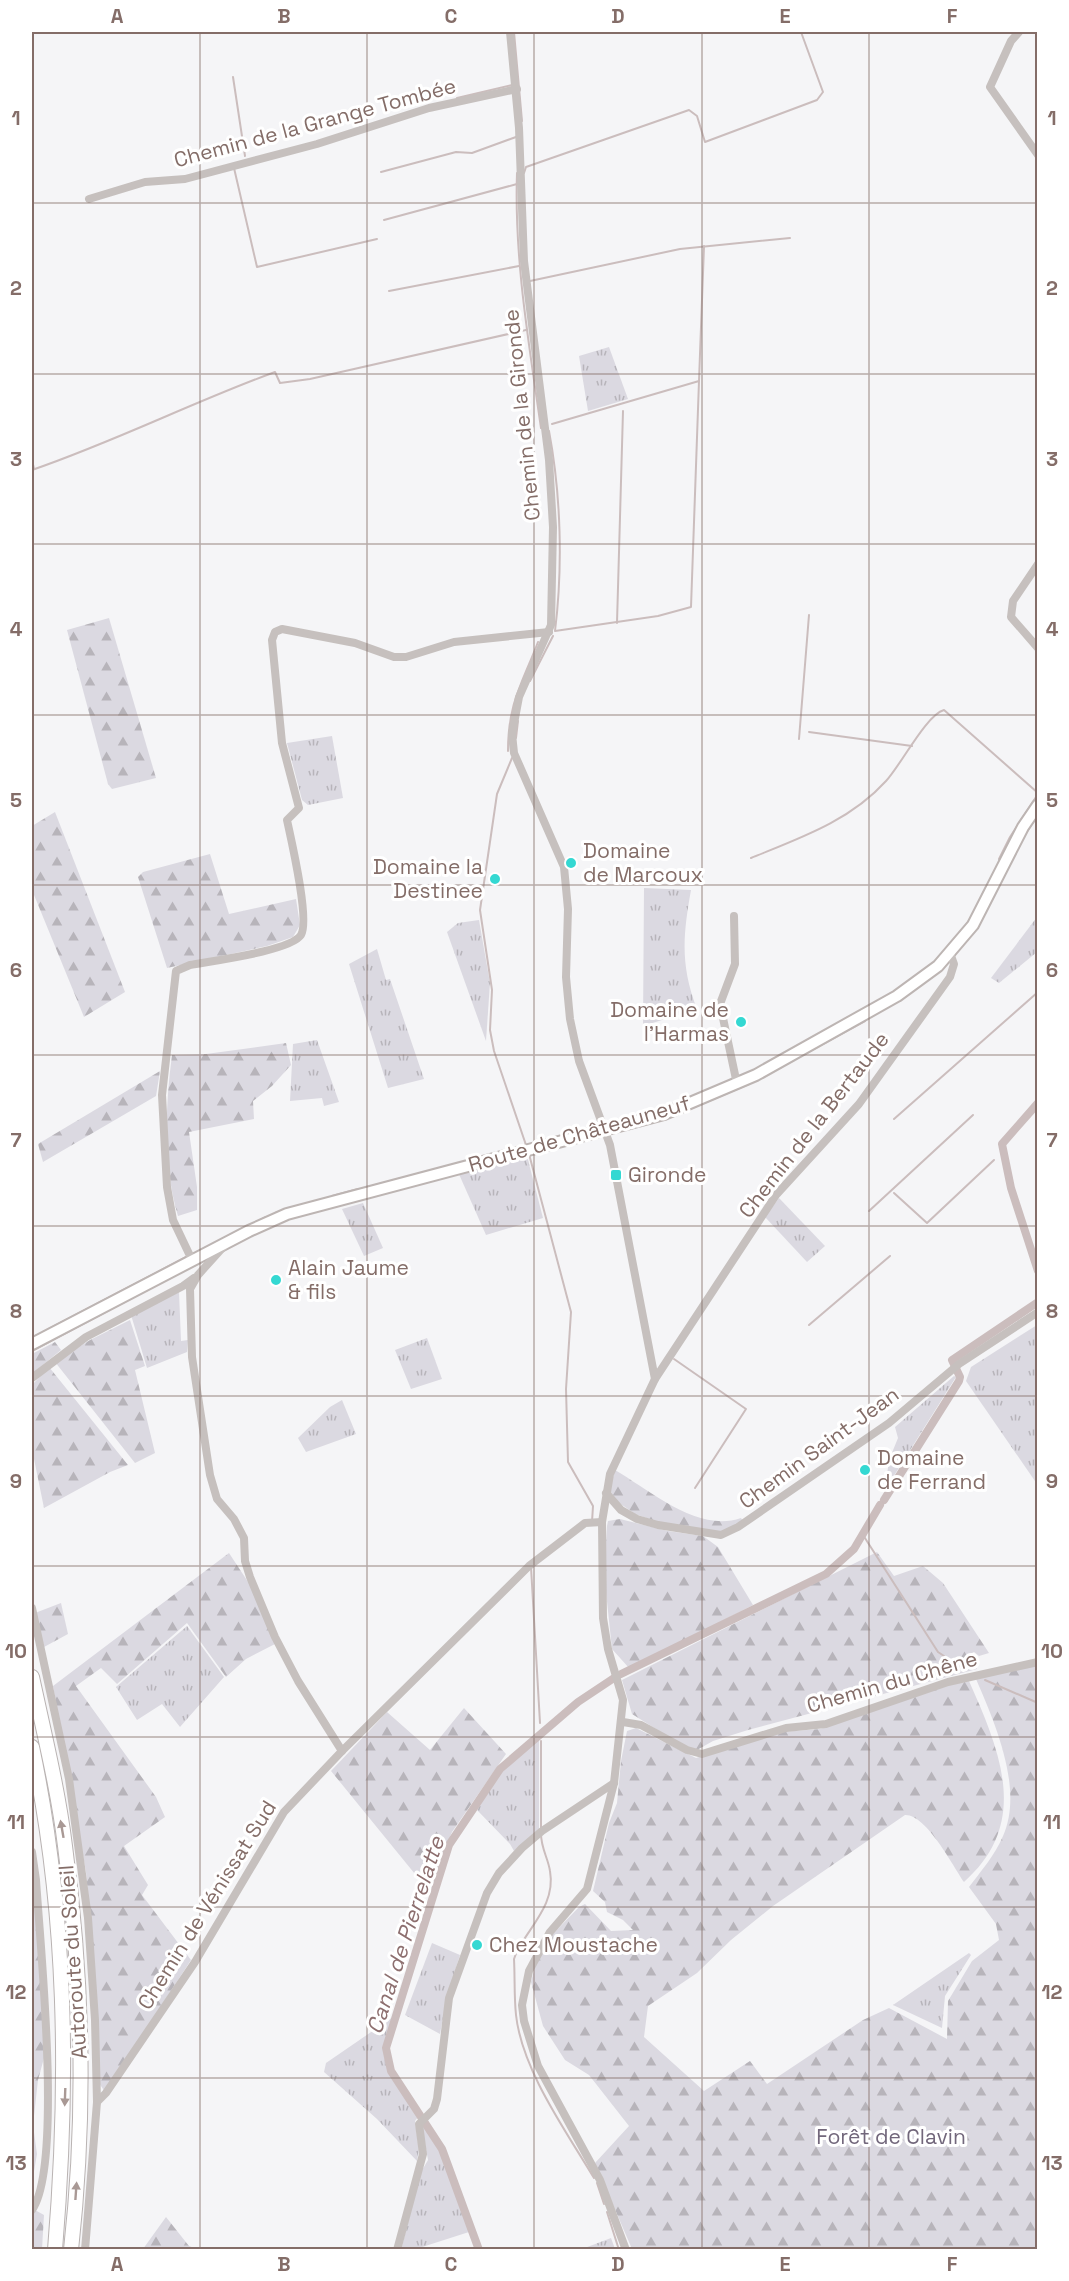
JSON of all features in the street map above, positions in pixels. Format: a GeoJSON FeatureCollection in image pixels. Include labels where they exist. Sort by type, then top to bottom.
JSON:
{"type":"FeatureCollection","features":[{"type":"Feature","properties":{"kind":"highway","name":"Autoroute du Soleil"},"geometry":{"type":"LineString","coordinates":[[32,1677],[65,1845],[77,1967],[81,2121],[71,2250]]}},
{"type":"Feature","properties":{"kind":"highway","name":"Autoroute du Soleil"},"geometry":{"type":"LineString","coordinates":[[32,1747],[50,1849],[64,2006],[63,2154],[55,2250]]}},
{"type":"Feature","properties":{"kind":"main road","name":"Route de Châteauneuf"},"geometry":{"type":"LineString","coordinates":[[32,1344],[192,1260],[287,1214],[664,1114],[737,1084],[897,996],[926,977],[950,953],[977,917],[1023,826],[1038,805]]}},
{"type":"Feature","properties":{"kind":"street","name":"Chemin de la Gironde"},"geometry":{"type":"LineString","coordinates":[[510,32],[517,89],[524,261],[549,460],[553,527],[552,603],[549,632],[519,697],[512,734],[514,753],[564,867],[567,909],[566,977],[570,1019],[579,1061],[607,1130],[655,1379]]}},
{"type":"Feature","properties":{"kind":"street"},"geometry":{"type":"LineString","coordinates":[[1019,32],[1011,41],[990,87],[1038,155]]}},
{"type":"Feature","properties":{"kind":"street","name":"Chemin de la Grange Tombée"},"geometry":{"type":"LineString","coordinates":[[89,199],[145,182],[185,179],[316,144],[429,108],[517,89]]}},
{"type":"Feature","properties":{"kind":"street"},"geometry":{"type":"LineString","coordinates":[[1038,564],[1010,608],[1011,617],[1038,648]]}},
{"type":"Feature","properties":{"kind":"street"},"geometry":{"type":"LineString","coordinates":[[192,1260],[173,1220],[167,1187],[162,1095],[176,971],[190,965],[279,947],[294,941],[302,934],[298,876],[287,820],[299,808],[282,743],[272,640],[275,632],[282,629],[355,643],[394,657],[406,657],[454,642],[549,632]]}},
{"type":"Feature","properties":{"kind":"street"},"geometry":{"type":"LineString","coordinates":[[734,916],[735,964],[720,1004],[737,1084]]}},
{"type":"Feature","properties":{"kind":"street","name":"Chemin de la Bertaude"},"geometry":{"type":"LineString","coordinates":[[626,2250],[600,2181],[538,2066],[526,2029],[522,2005],[529,1971],[550,1932],[582,1897],[591,1878],[614,1783],[624,1700],[603,1618],[597,1521],[610,1474],[655,1379],[776,1195],[859,1104],[950,977],[954,964],[950,953]]}},
{"type":"Feature","properties":{"kind":"street"},"geometry":{"type":"LineString","coordinates":[[226,1243],[198,1275],[190,1289],[192,1357],[201,1424],[217,1500],[234,1519],[244,1538],[245,1562],[275,1637],[298,1681],[342,1751]]}},
{"type":"Feature","properties":{"kind":"street"},"geometry":{"type":"LineString","coordinates":[[32,1378],[86,1337],[183,1286],[198,1275]]}},
{"type":"Feature","properties":{"kind":"street","name":"Chemin Saint-Jean"},"geometry":{"type":"LineString","coordinates":[[606,1493],[621,1510],[637,1519],[721,1535],[738,1527],[889,1423],[955,1367],[1038,1312]]}},
{"type":"Feature","properties":{"kind":"street","name":"Chemin de Vénissat Sud"},"geometry":{"type":"LineString","coordinates":[[97,2102],[106,2093],[195,1962],[284,1812],[342,1751],[529,1566],[597,1521]]}},
{"type":"Feature","properties":{"kind":"street"},"geometry":{"type":"LineString","coordinates":[[32,1608],[69,1779],[88,1918],[95,2020],[97,2102],[85,2250]]}},
{"type":"Feature","properties":{"kind":"street","name":"Chemin du Chêne"},"geometry":{"type":"LineString","coordinates":[[623,1722],[641,1725],[687,1750],[702,1754],[786,1728],[826,1724],[948,1682],[1038,1662]]}},
{"type":"Feature","properties":{"kind":"street"},"geometry":{"type":"LineString","coordinates":[[397,2250],[423,2154],[419,2124],[430,2114],[437,2099],[449,1998],[487,1893],[499,1873],[529,1842],[614,1783]]}},
{"type":"Feature","properties":{"kind":"street"},"geometry":{"type":"LineString","coordinates":[[32,1852],[36,1880],[47,2091],[42,2189],[32,2210]]}},
{"type":"Feature","properties":{"kind":"green space"},"geometry":{"type":"Polygon","coordinates":[[[609,347],[628,399],[588,411],[579,356],[609,347]]]}},
{"type":"Feature","properties":{"kind":"green space"},"geometry":{"type":"Polygon","coordinates":[[[109,618],[156,778],[112,789],[108,784],[67,630],[109,618]]]}},
{"type":"Feature","properties":{"kind":"green space"},"geometry":{"type":"Polygon","coordinates":[[[332,736],[343,798],[308,805],[302,800],[287,743],[332,736]]]}},
{"type":"Feature","properties":{"kind":"green space"},"geometry":{"type":"Polygon","coordinates":[[[55,812],[125,992],[84,1017],[32,890],[32,826],[55,812]]]}},
{"type":"Feature","properties":{"kind":"green space"},"geometry":{"type":"Polygon","coordinates":[[[210,854],[229,914],[296,899],[300,925],[293,937],[267,946],[167,968],[138,877],[143,872],[210,854]]]}},
{"type":"Feature","properties":{"kind":"green space"},"geometry":{"type":"Polygon","coordinates":[[[644,888],[691,890],[686,921],[685,950],[688,978],[697,1009],[643,1026],[644,888]]]}},
{"type":"Feature","properties":{"kind":"green space"},"geometry":{"type":"Polygon","coordinates":[[[1037,917],[1037,952],[999,983],[991,978],[1037,917]]]}},
{"type":"Feature","properties":{"kind":"green space"},"geometry":{"type":"Polygon","coordinates":[[[479,920],[490,983],[486,1041],[447,932],[458,923],[479,920]]]}},
{"type":"Feature","properties":{"kind":"green space"},"geometry":{"type":"Polygon","coordinates":[[[377,949],[386,980],[390,979],[424,1079],[388,1088],[349,964],[377,949]]]}},
{"type":"Feature","properties":{"kind":"green space"},"geometry":{"type":"Polygon","coordinates":[[[317,1040],[339,1102],[324,1106],[322,1098],[290,1101],[293,1044],[317,1040]]]}},
{"type":"Feature","properties":{"kind":"green space"},"geometry":{"type":"Polygon","coordinates":[[[286,1043],[291,1065],[272,1086],[253,1101],[254,1119],[189,1132],[197,1187],[197,1210],[178,1216],[170,1177],[167,1136],[172,1055],[206,1054],[286,1043]]]}},
{"type":"Feature","properties":{"kind":"green space"},"geometry":{"type":"Polygon","coordinates":[[[160,1071],[156,1096],[43,1162],[38,1144],[160,1071]]]}},
{"type":"Feature","properties":{"kind":"green space"},"geometry":{"type":"Polygon","coordinates":[[[527,1156],[543,1218],[486,1235],[458,1172],[527,1156]]]}},
{"type":"Feature","properties":{"kind":"green space"},"geometry":{"type":"Polygon","coordinates":[[[779,1198],[825,1246],[807,1262],[765,1217],[779,1198]]]}},
{"type":"Feature","properties":{"kind":"green space"},"geometry":{"type":"Polygon","coordinates":[[[363,1203],[383,1248],[364,1256],[342,1209],[363,1203]]]}},
{"type":"Feature","properties":{"kind":"green space"},"geometry":{"type":"Polygon","coordinates":[[[179,1292],[181,1341],[188,1340],[187,1352],[147,1368],[131,1315],[179,1292]]]}},
{"type":"Feature","properties":{"kind":"green space"},"geometry":{"type":"Polygon","coordinates":[[[130,1320],[145,1366],[135,1370],[155,1453],[135,1463],[55,1362],[90,1340],[130,1320]]]}},
{"type":"Feature","properties":{"kind":"green space"},"geometry":{"type":"Polygon","coordinates":[[[1037,1325],[1037,1484],[966,1381],[971,1367],[1037,1325]]]}},
{"type":"Feature","properties":{"kind":"green space"},"geometry":{"type":"Polygon","coordinates":[[[427,1338],[442,1379],[411,1389],[395,1350],[427,1338]]]}},
{"type":"Feature","properties":{"kind":"green space"},"geometry":{"type":"Polygon","coordinates":[[[55,1342],[61,1350],[32,1374],[32,1354],[55,1342]]]}},
{"type":"Feature","properties":{"kind":"green space"},"geometry":{"type":"Polygon","coordinates":[[[49,1367],[128,1465],[110,1472],[44,1508],[32,1449],[32,1385],[49,1367]]]}},
{"type":"Feature","properties":{"kind":"green space"},"geometry":{"type":"Polygon","coordinates":[[[954,1376],[956,1377],[885,1490],[889,1460],[898,1438],[895,1427],[954,1376]]]}},
{"type":"Feature","properties":{"kind":"green space"},"geometry":{"type":"Polygon","coordinates":[[[342,1400],[356,1434],[306,1452],[298,1438],[330,1407],[342,1400]]]}},
{"type":"Feature","properties":{"kind":"green space"},"geometry":{"type":"Polygon","coordinates":[[[615,1470],[675,1508],[692,1515],[708,1520],[725,1521],[741,1518],[743,1521],[721,1533],[658,1522],[635,1514],[615,1500],[609,1492],[615,1470]]]}},
{"type":"Feature","properties":{"kind":"green space"},"geometry":{"type":"Polygon","coordinates":[[[620,1519],[668,1531],[703,1536],[718,1547],[753,1605],[629,1668],[612,1649],[604,1573],[608,1521],[620,1519]]]}},
{"type":"Feature","properties":{"kind":"green space"},"geometry":{"type":"Polygon","coordinates":[[[877,1552],[894,1576],[923,1566],[943,1583],[989,1653],[979,1656],[974,1652],[970,1654],[977,1669],[748,1730],[713,1741],[697,1750],[680,1744],[632,1714],[622,1680],[877,1552]]]}},
{"type":"Feature","properties":{"kind":"green space"},"geometry":{"type":"Polygon","coordinates":[[[229,1553],[254,1591],[275,1644],[246,1659],[226,1677],[187,1623],[117,1684],[101,1668],[76,1686],[156,1797],[165,1817],[124,1846],[148,1885],[142,1895],[191,1960],[105,2092],[97,2080],[93,1954],[86,1872],[53,1686],[229,1553]]]}},
{"type":"Feature","properties":{"kind":"green space"},"geometry":{"type":"Polygon","coordinates":[[[61,1603],[68,1634],[44,1647],[35,1613],[61,1603]]]}},
{"type":"Feature","properties":{"kind":"green space"},"geometry":{"type":"Polygon","coordinates":[[[187,1626],[224,1677],[180,1727],[162,1704],[137,1720],[116,1687],[187,1626]]]}},
{"type":"Feature","properties":{"kind":"green space","name":"Forêt de Clavin"},"geometry":{"type":"Polygon","coordinates":[[[1037,1664],[1037,2249],[632,2249],[595,2163],[629,2126],[589,2075],[565,2060],[543,2026],[531,1982],[536,1963],[551,1936],[579,1907],[585,1904],[611,1931],[633,1930],[623,1920],[607,1912],[605,1902],[593,1891],[609,1823],[617,1803],[621,1761],[627,1731],[636,1728],[696,1758],[781,1732],[820,1729],[945,1686],[969,1681],[991,1734],[999,1760],[1003,1786],[1003,1811],[997,1836],[985,1859],[964,1882],[930,1832],[922,1823],[905,1815],[773,1906],[731,1940],[697,1973],[648,2006],[644,2037],[704,2091],[750,2061],[767,2084],[863,2020],[889,2008],[947,2039],[948,2001],[972,1961],[999,1940],[996,1924],[969,1887],[1000,1843],[1009,1818],[1009,1777],[991,1715],[976,1679],[1037,1664]]]}},
{"type":"Feature","properties":{"kind":"green space"},"geometry":{"type":"Polygon","coordinates":[[[464,1708],[506,1754],[452,1832],[428,1890],[331,1771],[387,1712],[430,1750],[464,1708]]]}},
{"type":"Feature","properties":{"kind":"green space"},"geometry":{"type":"Polygon","coordinates":[[[539,1739],[539,1831],[514,1851],[477,1810],[502,1770],[539,1739]]]}},
{"type":"Feature","properties":{"kind":"green space"},"geometry":{"type":"Polygon","coordinates":[[[32,1871],[44,2058],[38,2080],[33,2125],[37,2154],[32,2183],[32,1871]]]}},
{"type":"Feature","properties":{"kind":"green space"},"geometry":{"type":"Polygon","coordinates":[[[432,1943],[460,1955],[447,1996],[440,2034],[405,2015],[432,1943]]]}},
{"type":"Feature","properties":{"kind":"green space"},"geometry":{"type":"Polygon","coordinates":[[[969,1953],[971,1955],[945,1996],[942,2028],[893,2005],[969,1953]]]}},
{"type":"Feature","properties":{"kind":"green space"},"geometry":{"type":"Polygon","coordinates":[[[393,2017],[385,2049],[385,2060],[392,2080],[419,2116],[415,2121],[419,2150],[417,2161],[377,2119],[324,2072],[326,2063],[393,2017]]]}},
{"type":"Feature","properties":{"kind":"green space"},"geometry":{"type":"Polygon","coordinates":[[[426,2125],[442,2156],[469,2232],[416,2249],[401,2250],[421,2172],[428,2160],[422,2126],[426,2125]]]}},
{"type":"Feature","properties":{"kind":"green space"},"geometry":{"type":"Polygon","coordinates":[[[35,2210],[44,2215],[42,2249],[32,2250],[32,2214],[35,2210]]]}},
{"type":"Feature","properties":{"kind":"green space"},"geometry":{"type":"Polygon","coordinates":[[[166,2217],[189,2246],[197,2249],[143,2249],[166,2217]]]}},
{"type":"Feature","properties":{"kind":"green space"},"geometry":{"type":"Polygon","coordinates":[[[611,2238],[615,2249],[582,2249],[611,2238]]]}},
{"type":"Feature","properties":{"kind":"waterway"},"geometry":{"type":"LineString","coordinates":[[514,32],[522,121]]}},
{"type":"Feature","properties":{"kind":"waterway"},"geometry":{"type":"LineString","coordinates":[[524,173],[526,167],[689,110],[697,116],[705,142],[817,100],[823,92],[801,32]]}},
{"type":"Feature","properties":{"kind":"waterway"},"geometry":{"type":"LineString","coordinates":[[233,77],[245,156]]}},
{"type":"Feature","properties":{"kind":"waterway"},"geometry":{"type":"LineString","coordinates":[[457,98],[512,85]]}},
{"type":"Feature","properties":{"kind":"waterway"},"geometry":{"type":"LineString","coordinates":[[381,172],[456,152],[472,153],[516,137]]}},
{"type":"Feature","properties":{"kind":"waterway"},"geometry":{"type":"LineString","coordinates":[[234,168],[257,267],[377,239]]}},
{"type":"Feature","properties":{"kind":"waterway"},"geometry":{"type":"LineString","coordinates":[[517,173],[520,269],[541,428]]}},
{"type":"Feature","properties":{"kind":"waterway"},"geometry":{"type":"LineString","coordinates":[[384,220],[517,184]]}},
{"type":"Feature","properties":{"kind":"waterway"},"geometry":{"type":"LineString","coordinates":[[530,281],[680,249],[790,238]]}},
{"type":"Feature","properties":{"kind":"waterway"},"geometry":{"type":"LineString","coordinates":[[699,381],[704,246]]}},
{"type":"Feature","properties":{"kind":"waterway"},"geometry":{"type":"LineString","coordinates":[[389,291],[519,266]]}},
{"type":"Feature","properties":{"kind":"waterway"},"geometry":{"type":"LineString","coordinates":[[32,470],[275,372],[280,383],[310,379],[526,330]]}},
{"type":"Feature","properties":{"kind":"waterway"},"geometry":{"type":"LineString","coordinates":[[549,431],[560,531],[555,631],[658,616],[691,607],[699,381],[552,424]]}},
{"type":"Feature","properties":{"kind":"waterway"},"geometry":{"type":"LineString","coordinates":[[617,623],[623,411]]}},
{"type":"Feature","properties":{"kind":"waterway"},"geometry":{"type":"LineString","coordinates":[[32,460],[34,469]]}},
{"type":"Feature","properties":{"kind":"waterway"},"geometry":{"type":"LineString","coordinates":[[799,739],[809,615]]}},
{"type":"Feature","properties":{"kind":"waterway"},"geometry":{"type":"LineString","coordinates":[[530,681],[553,636]]}},
{"type":"Feature","properties":{"kind":"waterway"},"geometry":{"type":"LineString","coordinates":[[508,751],[513,706],[538,642]]}},
{"type":"Feature","properties":{"kind":"waterway"},"geometry":{"type":"LineString","coordinates":[[751,858],[823,827],[857,807],[886,781],[929,721],[944,710],[1038,793]]}},
{"type":"Feature","properties":{"kind":"waterway"},"geometry":{"type":"LineString","coordinates":[[516,738],[518,721]]}},
{"type":"Feature","properties":{"kind":"waterway"},"geometry":{"type":"LineString","coordinates":[[809,732],[912,746]]}},
{"type":"Feature","properties":{"kind":"waterway"},"geometry":{"type":"LineString","coordinates":[[512,758],[497,794],[480,910],[492,990],[490,1030],[494,1051],[526,1145]]}},
{"type":"Feature","properties":{"kind":"waterway"},"geometry":{"type":"LineString","coordinates":[[999,859],[1010,837],[1038,794]]}},
{"type":"Feature","properties":{"kind":"waterway"},"geometry":{"type":"LineString","coordinates":[[1023,838],[1033,822]]}},
{"type":"Feature","properties":{"kind":"waterway"},"geometry":{"type":"LineString","coordinates":[[980,900],[984,891]]}},
{"type":"Feature","properties":{"kind":"waterway"},"geometry":{"type":"LineString","coordinates":[[964,928],[974,913]]}},
{"type":"Feature","properties":{"kind":"waterway"},"geometry":{"type":"LineString","coordinates":[[894,1119],[1038,992]]}},
{"type":"Feature","properties":{"kind":"waterway"},"geometry":{"type":"LineString","coordinates":[[799,1057],[865,1021]]}},
{"type":"Feature","properties":{"kind":"waterway"},"geometry":{"type":"LineString","coordinates":[[762,1077],[794,1060]]}},
{"type":"Feature","properties":{"kind":"waterway"},"geometry":{"type":"LineString","coordinates":[[685,1111],[749,1084]]}},
{"type":"Feature","properties":{"kind":"waterway","name":"Canal de Pierrelatte"},"geometry":{"type":"LineString","coordinates":[[1038,1103],[1002,1144],[1011,1188],[1038,1271]]}},
{"type":"Feature","properties":{"kind":"waterway"},"geometry":{"type":"LineString","coordinates":[[869,1211],[973,1115]]}},
{"type":"Feature","properties":{"kind":"waterway"},"geometry":{"type":"LineString","coordinates":[[440,1168],[550,1139]]}},
{"type":"Feature","properties":{"kind":"waterway"},"geometry":{"type":"LineString","coordinates":[[529,1154],[571,1312],[566,1389],[568,1462],[593,1506],[592,1522]]}},
{"type":"Feature","properties":{"kind":"waterway"},"geometry":{"type":"LineString","coordinates":[[894,1193],[927,1223],[994,1160]]}},
{"type":"Feature","properties":{"kind":"waterway"},"geometry":{"type":"LineString","coordinates":[[368,1187],[425,1172]]}},
{"type":"Feature","properties":{"kind":"waterway"},"geometry":{"type":"LineString","coordinates":[[332,1196],[358,1189]]}},
{"type":"Feature","properties":{"kind":"waterway"},"geometry":{"type":"LineString","coordinates":[[275,1213],[316,1201]]}},
{"type":"Feature","properties":{"kind":"waterway"},"geometry":{"type":"LineString","coordinates":[[194,1254],[266,1217]]}},
{"type":"Feature","properties":{"kind":"waterway"},"geometry":{"type":"LineString","coordinates":[[809,1325],[890,1256]]}},
{"type":"Feature","properties":{"kind":"waterway"},"geometry":{"type":"LineString","coordinates":[[43,1332],[186,1257]]}},
{"type":"Feature","properties":{"kind":"waterway"},"geometry":{"type":"LineString","coordinates":[[32,1351],[196,1264]]}},
{"type":"Feature","properties":{"kind":"waterway","name":"Canal de Pierrelatte"},"geometry":{"type":"LineString","coordinates":[[884,1500],[959,1381],[960,1377],[952,1360],[1038,1302]]}},
{"type":"Feature","properties":{"kind":"waterway"},"geometry":{"type":"LineString","coordinates":[[674,1359],[746,1409],[695,1488]]}},
{"type":"Feature","properties":{"kind":"waterway","name":"Canal de Pierrelatte"},"geometry":{"type":"LineString","coordinates":[[621,1674],[826,1574],[854,1549],[880,1505]]}},
{"type":"Feature","properties":{"kind":"waterway"},"geometry":{"type":"LineString","coordinates":[[863,1535],[938,1652],[965,1670]]}},
{"type":"Feature","properties":{"kind":"waterway"},"geometry":{"type":"LineString","coordinates":[[531,1567],[540,1723]]}},
{"type":"Feature","properties":{"kind":"waterway","name":"Canal de Pierrelatte"},"geometry":{"type":"LineString","coordinates":[[479,2250],[442,2149],[391,2071],[386,2048],[449,1845],[500,1769],[578,1702],[614,1678]]}},
{"type":"Feature","properties":{"kind":"waterway"},"geometry":{"type":"LineString","coordinates":[[985,1680],[1038,1703]]}},
{"type":"Feature","properties":{"kind":"waterway"},"geometry":{"type":"LineString","coordinates":[[541,1741],[541,1828]]}},
{"type":"Feature","properties":{"kind":"waterway"},"geometry":{"type":"LineString","coordinates":[[523,1941],[544,1908],[550,1891],[550,1871],[541,1834]]}},
{"type":"Feature","properties":{"kind":"waterway"},"geometry":{"type":"LineString","coordinates":[[517,1951],[514,1959],[516,2015],[527,2057],[547,2100],[594,2178]]}},
{"type":"Feature","properties":{"kind":"waterway"},"geometry":{"type":"LineString","coordinates":[[597,2183],[604,2204]]}},
{"type":"Feature","properties":{"kind":"waterway"},"geometry":{"type":"LineString","coordinates":[[607,2212],[619,2250]]}},
{"type":"Feature","properties":{"kind":"place","name":"Domaine de Marcoux"},"geometry":{"type":"Point","coordinates":[571,863]}},
{"type":"Feature","properties":{"kind":"place","name":"Domaine la Destinee"},"geometry":{"type":"Point","coordinates":[495,879]}},
{"type":"Feature","properties":{"kind":"place","name":"Domaine de l'Harmas"},"geometry":{"type":"Point","coordinates":[741,1022]}},
{"type":"Feature","properties":{"kind":"place","name":"Gironde"},"geometry":{"type":"Point","coordinates":[616,1175]}},
{"type":"Feature","properties":{"kind":"place","name":"Alain Jaume & fils"},"geometry":{"type":"Point","coordinates":[276,1280]}},
{"type":"Feature","properties":{"kind":"place","name":"Domaine de Ferrand"},"geometry":{"type":"Point","coordinates":[865,1470]}},
{"type":"Feature","properties":{"kind":"place","name":"Chez Moustache"},"geometry":{"type":"Point","coordinates":[477,1945]}}]}
